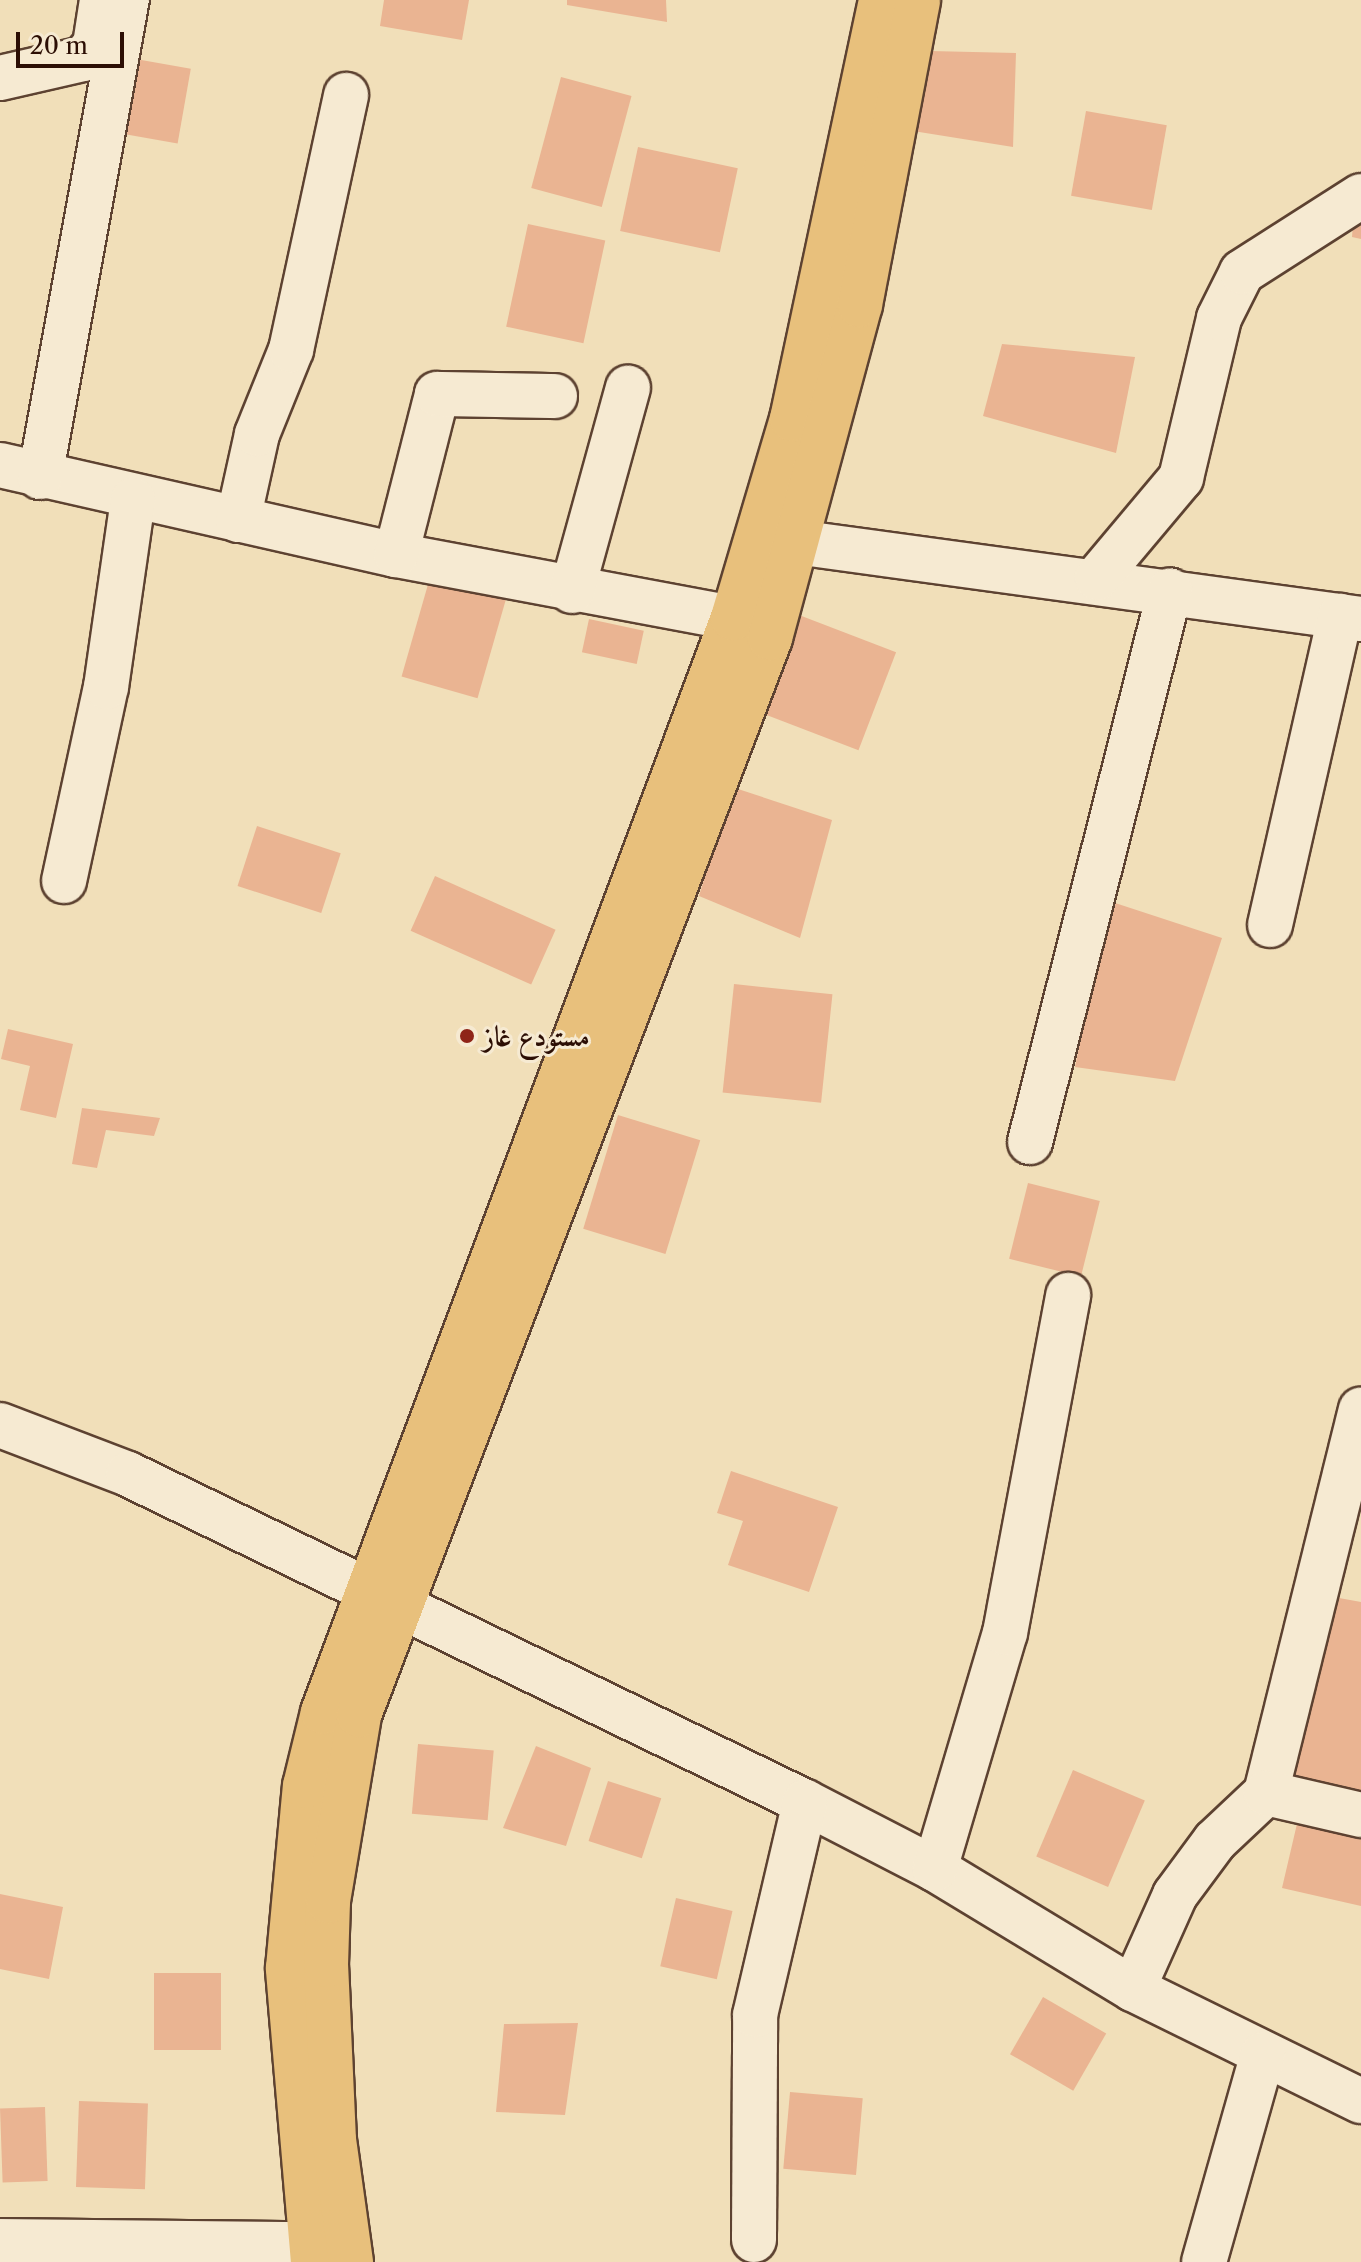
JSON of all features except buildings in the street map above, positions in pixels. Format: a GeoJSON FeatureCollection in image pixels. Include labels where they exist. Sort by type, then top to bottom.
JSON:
{"type":"FeatureCollection","features":[{"type":"Feature","properties":{"kind":"main road"},"geometry":{"type":"LineString","coordinates":[[663,860],[759,537],[824,281],[881,0]]}},
{"type":"Feature","properties":{"kind":"main road"},"geometry":{"type":"LineString","coordinates":[[312,2253],[288,1968],[291,1902],[312,1756],[382,1596],[663,860],[801,545],[860,305],[918,0]]}},
{"type":"Feature","properties":{"kind":"main road"},"geometry":{"type":"LineString","coordinates":[[351,2262],[326,2024],[328,1901],[382,1596]]}},
{"type":"Feature","properties":{"kind":"street"},"geometry":{"type":"LineString","coordinates":[[0,78],[83,59],[95,45],[102,0]]}},
{"type":"Feature","properties":{"kind":"street"},"geometry":{"type":"LineString","coordinates":[[127,0],[20,471],[133,500],[396,555],[572,591],[733,618]]}},
{"type":"Feature","properties":{"kind":"street"},"geometry":{"type":"LineString","coordinates":[[238,520],[257,434],[291,350],[346,95]]}},
{"type":"Feature","properties":{"kind":"street"},"geometry":{"type":"LineString","coordinates":[[1097,578],[1181,478],[1219,318],[1242,272],[1361,196]]}},
{"type":"Feature","properties":{"kind":"street"},"geometry":{"type":"LineString","coordinates":[[572,591],[628,388]]}},
{"type":"Feature","properties":{"kind":"street"},"geometry":{"type":"LineString","coordinates":[[396,555],[437,394],[555,396]]}},
{"type":"Feature","properties":{"kind":"street"},"geometry":{"type":"LineString","coordinates":[[64,881],[106,687],[133,500]]}},
{"type":"Feature","properties":{"kind":"street"},"geometry":{"type":"LineString","coordinates":[[759,537],[801,545],[1097,578],[1350,617],[1270,925]]}},
{"type":"Feature","properties":{"kind":"street"},"geometry":{"type":"LineString","coordinates":[[1030,1142],[1170,590]]}},
{"type":"Feature","properties":{"kind":"street"},"geometry":{"type":"LineString","coordinates":[[935,1869],[1005,1633],[1068,1295]]}},
{"type":"Feature","properties":{"kind":"street"},"geometry":{"type":"LineString","coordinates":[[1133,1989],[1175,1895],[1215,1841],[1266,1793],[1361,1410]]}},
{"type":"Feature","properties":{"kind":"street"},"geometry":{"type":"LineString","coordinates":[[0,1425],[128,1474],[805,1802],[935,1869],[1133,1989],[1361,2101]]}},
{"type":"Feature","properties":{"kind":"street"},"geometry":{"type":"LineString","coordinates":[[1266,1793],[1361,1815]]}},
{"type":"Feature","properties":{"kind":"street"},"geometry":{"type":"LineString","coordinates":[[754,2240],[755,2015],[805,1802]]}},
{"type":"Feature","properties":{"kind":"street"},"geometry":{"type":"LineString","coordinates":[[1204,2262],[1263,2054]]}},
{"type":"Feature","properties":{"kind":"street"},"geometry":{"type":"LineString","coordinates":[[0,2241],[312,2253]]}},
{"type":"Feature","properties":{"kind":"place","name":"مستودع غاز"},"geometry":{"type":"Point","coordinates":[467,1036]}}]}
